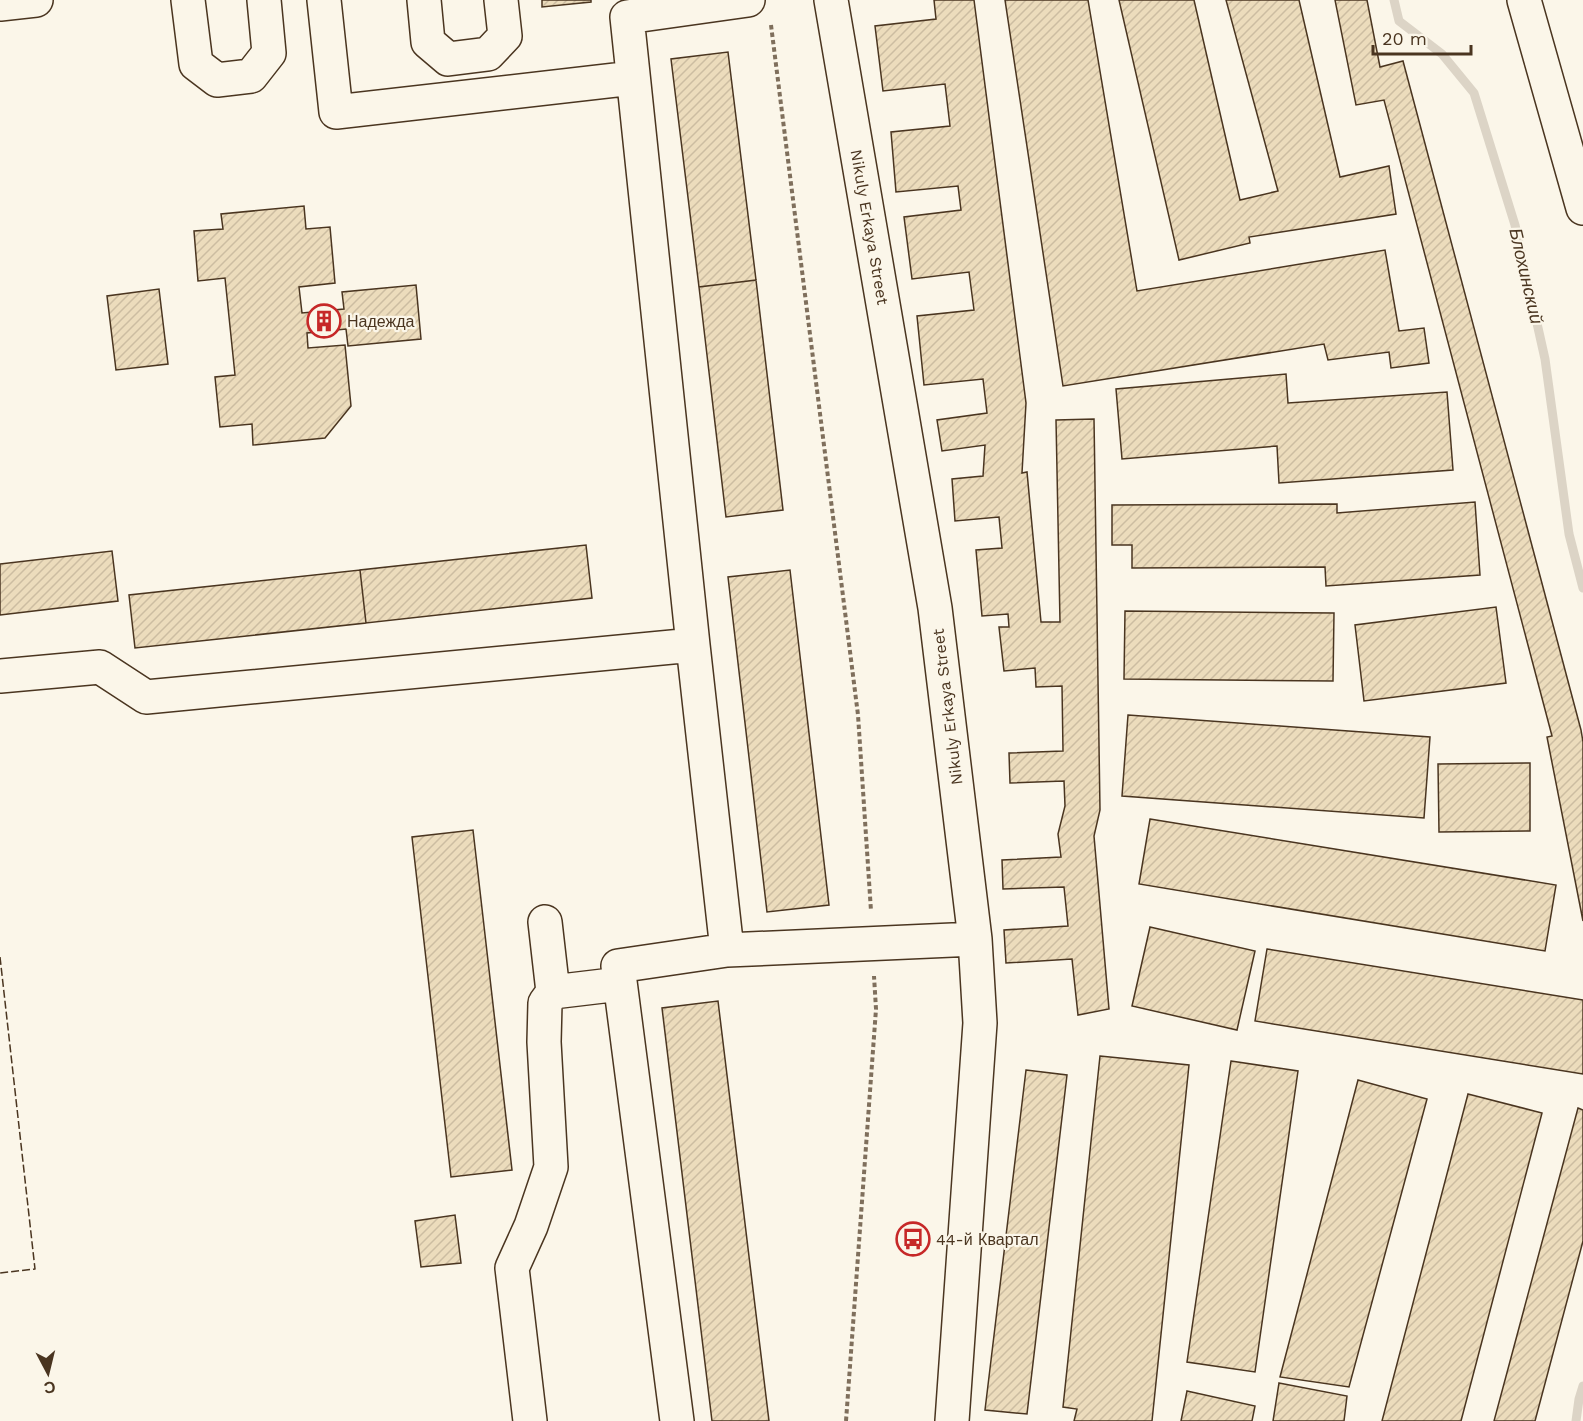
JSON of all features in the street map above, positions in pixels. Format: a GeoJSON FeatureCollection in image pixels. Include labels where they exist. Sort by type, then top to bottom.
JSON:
{"type":"FeatureCollection","features":[{"type":"Feature","properties":{"kind":"street"},"geometry":{"type":"LineString","coordinates":[[0,4],[36,0]]}},
{"type":"Feature","properties":{"kind":"street"},"geometry":{"type":"LineString","coordinates":[[188,0],[196,64],[217,80],[251,76],[269,53],[264,0]]}},
{"type":"Feature","properties":{"kind":"street"},"geometry":{"type":"LineString","coordinates":[[324,0],[336,112],[633,78]]}},
{"type":"Feature","properties":{"kind":"street"},"geometry":{"type":"LineString","coordinates":[[424,0],[428,42],[448,59],[488,54],[505,36],[501,0]]}},
{"type":"Feature","properties":{"kind":"street"},"geometry":{"type":"LineString","coordinates":[[727,950],[627,17],[748,0]]}},
{"type":"Feature","properties":{"kind":"street","name":"Nikuly Erkaya Street"},"geometry":{"type":"LineString","coordinates":[[831,0],[935,608],[975,939],[980,1023],[952,1421]]}},
{"type":"Feature","properties":{"kind":"street"},"geometry":{"type":"LineString","coordinates":[[1524,0],[1583,208]]}},
{"type":"Feature","properties":{"kind":"street"},"geometry":{"type":"LineString","coordinates":[[0,676],[100,667],[146,697],[693,645]]}},
{"type":"Feature","properties":{"kind":"street"},"geometry":{"type":"LineString","coordinates":[[530,1421],[512,1268],[531,1226],[551,1167],[544,1042],[545,1003],[553,992],[545,922]]}},
{"type":"Feature","properties":{"kind":"street"},"geometry":{"type":"LineString","coordinates":[[677,1421],[618,966],[727,950],[975,939]]}},
{"type":"Feature","properties":{"kind":"street"},"geometry":{"type":"LineString","coordinates":[[553,992],[621,984]]}},
{"type":"Feature","properties":{"kind":"path"},"geometry":{"type":"LineString","coordinates":[[771,23],[858,715],[873,944],[876,1010],[846,1421]]}},
{"type":"Feature","properties":{"kind":"building"},"geometry":{"type":"Polygon","coordinates":[[[542,0],[591,0],[591,2],[542,7],[542,0]]]}},
{"type":"Feature","properties":{"kind":"building"},"geometry":{"type":"Polygon","coordinates":[[[934,0],[974,0],[1026,403],[1022,473],[1027,472],[1041,622],[1060,622],[1056,420],[1094,419],[1100,810],[1094,836],[1109,1009],[1078,1015],[1072,959],[1006,963],[1004,930],[1068,926],[1064,887],[1003,889],[1002,860],[1061,857],[1058,834],[1065,806],[1064,781],[1010,783],[1009,753],[1063,751],[1062,686],[1036,687],[1035,668],[1004,671],[999,627],[1009,627],[1008,614],[982,616],[976,550],[1002,548],[999,517],[955,521],[952,479],[983,476],[985,445],[942,451],[937,420],[987,413],[983,379],[924,385],[917,316],[974,310],[969,272],[912,279],[904,217],[961,210],[958,186],[896,192],[891,132],[950,126],[945,84],[883,91],[875,26],[936,19],[934,0]]]}},
{"type":"Feature","properties":{"kind":"building"},"geometry":{"type":"Polygon","coordinates":[[[1005,0],[1088,0],[1137,291],[1385,250],[1399,331],[1424,328],[1429,363],[1391,368],[1389,352],[1328,360],[1324,344],[1063,386],[1005,0]]]}},
{"type":"Feature","properties":{"kind":"building"},"geometry":{"type":"Polygon","coordinates":[[[1119,0],[1194,0],[1240,200],[1278,191],[1226,0],[1299,0],[1340,177],[1389,166],[1396,214],[1249,237],[1250,243],[1179,260],[1119,0]]]}},
{"type":"Feature","properties":{"kind":"building"},"geometry":{"type":"Polygon","coordinates":[[[1335,0],[1367,0],[1380,67],[1403,61],[1581,730],[1583,742],[1583,921],[1547,737],[1552,736],[1384,100],[1356,105],[1335,0]]]}},
{"type":"Feature","properties":{"kind":"building"},"geometry":{"type":"Polygon","coordinates":[[[728,52],[756,280],[699,287],[671,59],[728,52]]]}},
{"type":"Feature","properties":{"kind":"building","name":"Надежда"},"geometry":{"type":"Polygon","coordinates":[[[304,206],[306,229],[330,227],[335,283],[299,287],[302,313],[344,309],[342,292],[416,285],[421,339],[348,346],[346,329],[307,333],[308,348],[345,345],[351,406],[325,438],[253,445],[252,424],[220,427],[215,377],[235,375],[225,278],[198,281],[194,231],[223,229],[221,214],[304,206]]]}},
{"type":"Feature","properties":{"kind":"building"},"geometry":{"type":"Polygon","coordinates":[[[756,280],[783,510],[726,517],[699,287],[756,280]]]}},
{"type":"Feature","properties":{"kind":"building"},"geometry":{"type":"Polygon","coordinates":[[[159,289],[168,364],[116,370],[107,296],[159,289]]]}},
{"type":"Feature","properties":{"kind":"building"},"geometry":{"type":"Polygon","coordinates":[[[1286,374],[1288,403],[1447,392],[1453,470],[1279,483],[1277,446],[1122,459],[1116,389],[1286,374]]]}},
{"type":"Feature","properties":{"kind":"building"},"geometry":{"type":"Polygon","coordinates":[[[1475,502],[1480,575],[1326,586],[1325,567],[1132,568],[1132,545],[1112,545],[1112,505],[1337,504],[1337,513],[1475,502]]]}},
{"type":"Feature","properties":{"kind":"building"},"geometry":{"type":"Polygon","coordinates":[[[586,545],[592,598],[366,623],[360,570],[586,545]]]}},
{"type":"Feature","properties":{"kind":"building"},"geometry":{"type":"Polygon","coordinates":[[[112,551],[118,601],[0,615],[0,564],[112,551]]]}},
{"type":"Feature","properties":{"kind":"building"},"geometry":{"type":"Polygon","coordinates":[[[360,570],[366,623],[135,648],[129,595],[360,570]]]}},
{"type":"Feature","properties":{"kind":"building"},"geometry":{"type":"Polygon","coordinates":[[[790,570],[829,905],[767,912],[728,577],[790,570]]]}},
{"type":"Feature","properties":{"kind":"building"},"geometry":{"type":"Polygon","coordinates":[[[1496,607],[1506,683],[1364,701],[1355,625],[1496,607]]]}},
{"type":"Feature","properties":{"kind":"building"},"geometry":{"type":"Polygon","coordinates":[[[1125,611],[1334,613],[1333,681],[1124,679],[1125,611]]]}},
{"type":"Feature","properties":{"kind":"building"},"geometry":{"type":"Polygon","coordinates":[[[1128,715],[1430,737],[1424,818],[1122,796],[1128,715]]]}},
{"type":"Feature","properties":{"kind":"building"},"geometry":{"type":"Polygon","coordinates":[[[1530,763],[1530,831],[1439,832],[1438,764],[1530,763]]]}},
{"type":"Feature","properties":{"kind":"building"},"geometry":{"type":"Polygon","coordinates":[[[1150,819],[1556,885],[1545,951],[1139,884],[1150,819]]]}},
{"type":"Feature","properties":{"kind":"building"},"geometry":{"type":"Polygon","coordinates":[[[473,830],[512,1170],[451,1177],[412,837],[473,830]]]}},
{"type":"Feature","properties":{"kind":"building"},"geometry":{"type":"Polygon","coordinates":[[[1150,927],[1255,951],[1237,1030],[1132,1006],[1150,927]]]}},
{"type":"Feature","properties":{"kind":"building"},"geometry":{"type":"Polygon","coordinates":[[[1267,949],[1583,1000],[1583,1074],[1255,1021],[1267,949]]]}},
{"type":"Feature","properties":{"kind":"building"},"geometry":{"type":"Polygon","coordinates":[[[718,1001],[769,1421],[712,1421],[662,1008],[718,1001]]]}},
{"type":"Feature","properties":{"kind":"building"},"geometry":{"type":"Polygon","coordinates":[[[1100,1056],[1189,1065],[1152,1421],[1074,1421],[1077,1409],[1063,1407],[1100,1056]]]}},
{"type":"Feature","properties":{"kind":"building"},"geometry":{"type":"Polygon","coordinates":[[[1231,1061],[1298,1071],[1255,1372],[1187,1362],[1231,1061]]]}},
{"type":"Feature","properties":{"kind":"building"},"geometry":{"type":"Polygon","coordinates":[[[1026,1070],[1067,1075],[1027,1414],[985,1410],[1026,1070]]]}},
{"type":"Feature","properties":{"kind":"building"},"geometry":{"type":"Polygon","coordinates":[[[1358,1080],[1427,1099],[1349,1387],[1280,1377],[1358,1080]]]}},
{"type":"Feature","properties":{"kind":"building"},"geometry":{"type":"Polygon","coordinates":[[[1468,1094],[1542,1113],[1461,1421],[1382,1421],[1468,1094]]]}},
{"type":"Feature","properties":{"kind":"building"},"geometry":{"type":"Polygon","coordinates":[[[1578,1108],[1583,1110],[1583,1241],[1535,1421],[1494,1421],[1578,1108]]]}},
{"type":"Feature","properties":{"kind":"building"},"geometry":{"type":"Polygon","coordinates":[[[455,1215],[461,1263],[421,1267],[415,1221],[455,1215]]]}},
{"type":"Feature","properties":{"kind":"building"},"geometry":{"type":"Polygon","coordinates":[[[1279,1383],[1347,1396],[1344,1421],[1273,1421],[1279,1383]]]}},
{"type":"Feature","properties":{"kind":"building"},"geometry":{"type":"Polygon","coordinates":[[[1187,1391],[1255,1406],[1252,1421],[1181,1421],[1187,1391]]]}},
{"type":"Feature","properties":{"kind":"waterway","name":"Блохинский"},"geometry":{"type":"LineString","coordinates":[[1394,0],[1399,21],[1442,54],[1474,93],[1515,225],[1545,359],[1569,534],[1583,588]]}},
{"type":"Feature","properties":{"kind":"waterway","name":"Блохинский"},"geometry":{"type":"LineString","coordinates":[[1576,1421],[1583,1386]]}},
{"type":"Feature","properties":{"kind":"fence"},"geometry":{"type":"LineString","coordinates":[[0,957],[35,1269],[0,1273]]}},
{"type":"Feature","properties":{"kind":"place","name":"Надежда"},"geometry":{"type":"Point","coordinates":[324,321]}},
{"type":"Feature","properties":{"kind":"place","name":"44-й Квартал"},"geometry":{"type":"Point","coordinates":[913,1239]}}]}
